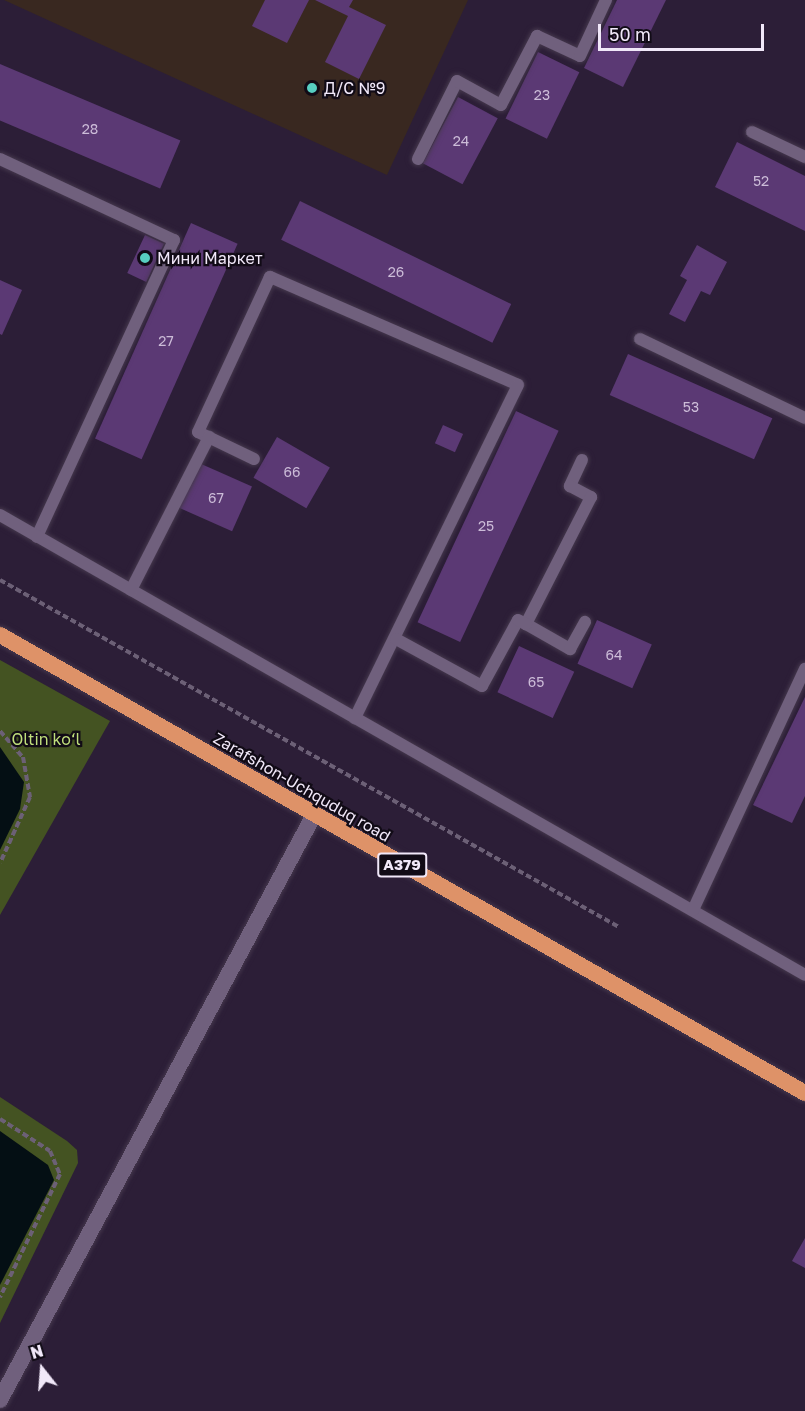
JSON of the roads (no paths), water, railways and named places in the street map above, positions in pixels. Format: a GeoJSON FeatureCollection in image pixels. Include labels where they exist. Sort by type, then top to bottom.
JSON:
{"type":"FeatureCollection","features":[{"type":"Feature","properties":{"kind":"highway","name":"Zarafshon-Uchquduq road"},"geometry":{"type":"LineString","coordinates":[[0,635],[805,1093]]}},
{"type":"Feature","properties":{"kind":"street"},"geometry":{"type":"LineString","coordinates":[[0,1400],[314,815]]}},
{"type":"Feature","properties":{"kind":"lane"},"geometry":{"type":"LineString","coordinates":[[418,159],[457,81],[501,105],[537,36],[580,56],[606,0]]}},
{"type":"Feature","properties":{"kind":"lane"},"geometry":{"type":"LineString","coordinates":[[752,132],[805,157]]}},
{"type":"Feature","properties":{"kind":"lane"},"geometry":{"type":"LineString","coordinates":[[0,159],[174,240],[37,537]]}},
{"type":"Feature","properties":{"kind":"lane"},"geometry":{"type":"LineString","coordinates":[[254,459],[198,432],[270,277],[518,385],[396,639],[355,718]]}},
{"type":"Feature","properties":{"kind":"lane"},"geometry":{"type":"LineString","coordinates":[[640,339],[805,418]]}},
{"type":"Feature","properties":{"kind":"lane"},"geometry":{"type":"LineString","coordinates":[[131,590],[209,438]]}},
{"type":"Feature","properties":{"kind":"lane"},"geometry":{"type":"LineString","coordinates":[[526,624],[591,497],[570,486],[582,460]]}},
{"type":"Feature","properties":{"kind":"lane"},"geometry":{"type":"LineString","coordinates":[[0,515],[805,975]]}},
{"type":"Feature","properties":{"kind":"lane"},"geometry":{"type":"LineString","coordinates":[[396,639],[482,686],[518,620],[570,649],[585,622]]}},
{"type":"Feature","properties":{"kind":"lane"},"geometry":{"type":"LineString","coordinates":[[693,910],[805,669]]}},
{"type":"Feature","properties":{"kind":"place","name":"Д/С №9"},"geometry":{"type":"Point","coordinates":[312,88]}},
{"type":"Feature","properties":{"kind":"place","name":"Мини Маркет"},"geometry":{"type":"Point","coordinates":[145,258]}},
{"type":"Feature","properties":{"kind":"park label","name":"Oltin ko‘l"},"geometry":{"type":"Point","coordinates":[46,739]}}]}
